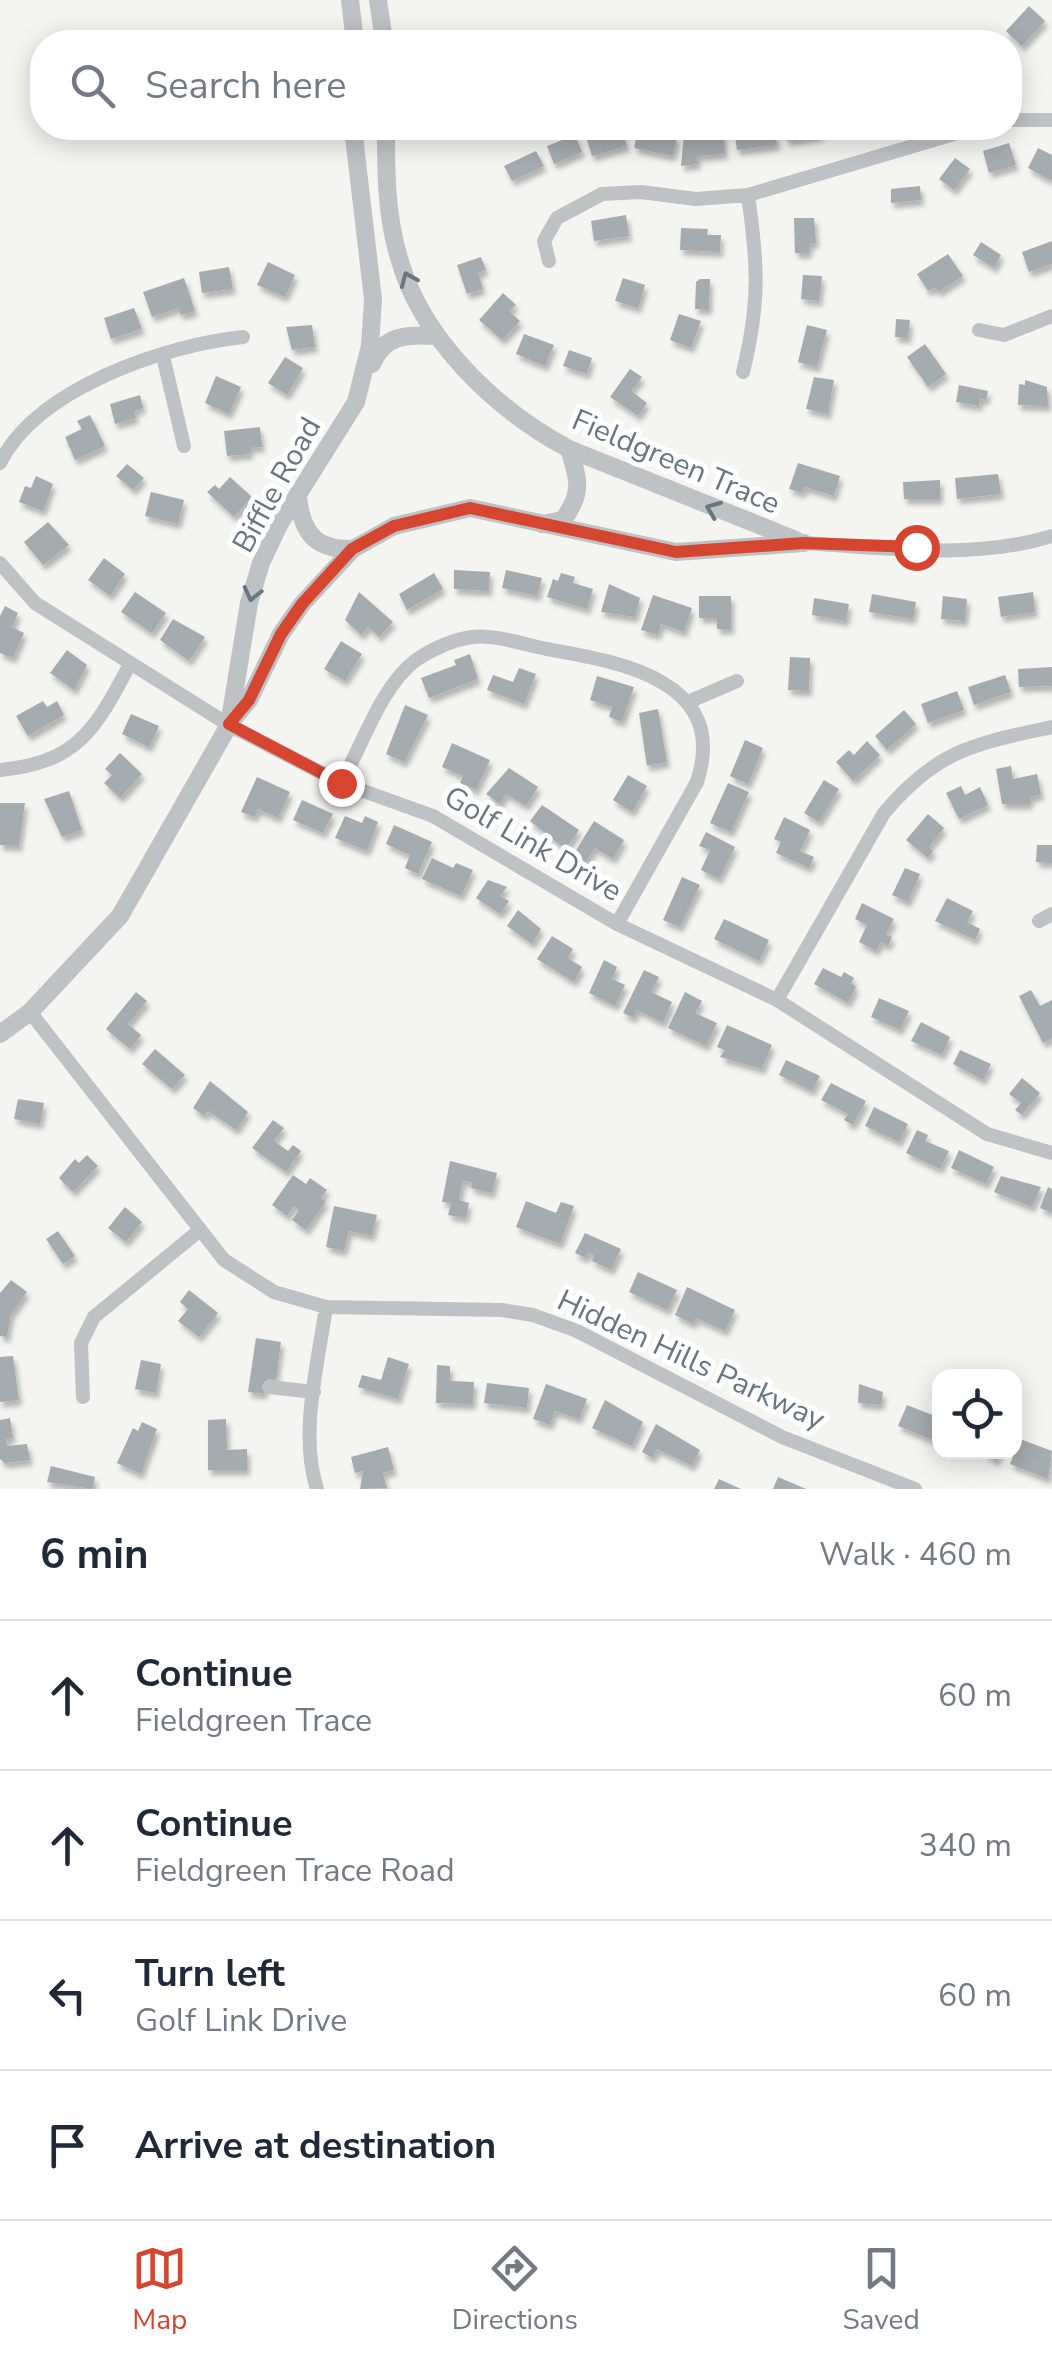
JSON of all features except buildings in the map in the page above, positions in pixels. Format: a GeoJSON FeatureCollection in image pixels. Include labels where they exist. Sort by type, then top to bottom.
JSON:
{"type":"FeatureCollection","features":[{"type":"Feature","properties":{"kind":"street"},"geometry":{"type":"LineString","coordinates":[[354,30],[351,3],[377,0],[382,30]]}},
{"type":"Feature","properties":{"kind":"street"},"geometry":{"type":"LineString","coordinates":[[1022,120],[1052,120]]}},
{"type":"Feature","properties":{"kind":"street","name":"Biffle Road"},"geometry":{"type":"LineString","coordinates":[[0,1034],[30,1012],[120,916],[229,724],[249,603],[261,563],[356,402],[370,346],[373,298],[355,140]]}},
{"type":"Feature","properties":{"kind":"street","name":"Fieldgreen Trace"},"geometry":{"type":"LineString","coordinates":[[386,140],[385,178],[392,226],[406,278],[436,336],[534,431],[569,449],[804,543],[972,550],[1026,544],[1052,536]]}},
{"type":"Feature","properties":{"kind":"street"},"geometry":{"type":"LineString","coordinates":[[549,261],[544,241],[557,218],[602,194],[641,192],[696,199],[748,195],[934,140]]}},
{"type":"Feature","properties":{"kind":"street"},"geometry":{"type":"LineString","coordinates":[[743,372],[758,314],[758,264],[748,195]]}},
{"type":"Feature","properties":{"kind":"street"},"geometry":{"type":"LineString","coordinates":[[978,330],[1004,335],[1052,316]]}},
{"type":"Feature","properties":{"kind":"street"},"geometry":{"type":"LineString","coordinates":[[356,402],[380,345],[417,334],[436,336]]}},
{"type":"Feature","properties":{"kind":"street"},"geometry":{"type":"LineString","coordinates":[[0,463],[32,423],[67,392],[201,342],[244,337]]}},
{"type":"Feature","properties":{"kind":"street"},"geometry":{"type":"LineString","coordinates":[[163,356],[184,446]]}},
{"type":"Feature","properties":{"kind":"street"},"geometry":{"type":"LineString","coordinates":[[537,525],[563,520],[576,502],[581,487],[569,449]]}},
{"type":"Feature","properties":{"kind":"street"},"geometry":{"type":"LineString","coordinates":[[298,497],[302,525],[310,538],[322,546],[352,549]]}},
{"type":"Feature","properties":{"kind":"street"},"geometry":{"type":"LineString","coordinates":[[229,724],[249,700],[281,634],[302,604],[352,549],[394,526],[470,508],[676,552],[804,543]]}},
{"type":"Feature","properties":{"kind":"street","name":"Golf Link Drive"},"geometry":{"type":"LineString","coordinates":[[0,563],[35,602],[229,724],[341,783],[432,816],[476,838],[617,924],[777,1000],[987,1134],[1052,1152]]}},
{"type":"Feature","properties":{"kind":"street"},"geometry":{"type":"LineString","coordinates":[[341,783],[388,694],[413,663],[446,642],[477,636],[615,661],[663,680],[688,702],[702,733],[703,763],[697,782],[617,924]]}},
{"type":"Feature","properties":{"kind":"street"},"geometry":{"type":"LineString","coordinates":[[0,770],[35,766],[78,744],[101,719],[130,664]]}},
{"type":"Feature","properties":{"kind":"street"},"geometry":{"type":"LineString","coordinates":[[688,702],[736,682]]}},
{"type":"Feature","properties":{"kind":"street"},"geometry":{"type":"LineString","coordinates":[[777,1000],[884,813],[902,792],[932,766],[966,746],[1052,727]]}},
{"type":"Feature","properties":{"kind":"street","name":"Hidden Hills Parkway"},"geometry":{"type":"LineString","coordinates":[[30,1012],[224,1260],[274,1292],[326,1307],[502,1310],[533,1315],[577,1331],[782,1436],[886,1483],[915,1489]]}},
{"type":"Feature","properties":{"kind":"street"},"geometry":{"type":"LineString","coordinates":[[83,1398],[81,1343],[94,1317],[200,1230]]}},
{"type":"Feature","properties":{"kind":"street"},"geometry":{"type":"LineString","coordinates":[[317,1489],[311,1470],[314,1392],[326,1307]]}},
{"type":"Feature","properties":{"kind":"street"},"geometry":{"type":"LineString","coordinates":[[269,1387],[314,1392]]}},
{"type":"Feature","properties":{"kind":"route"},"geometry":{"type":"LineString","coordinates":[[341,783],[229,724],[249,700],[281,634],[302,604],[352,549],[394,526],[470,508],[676,552],[804,543],[916,547]]}}]}
